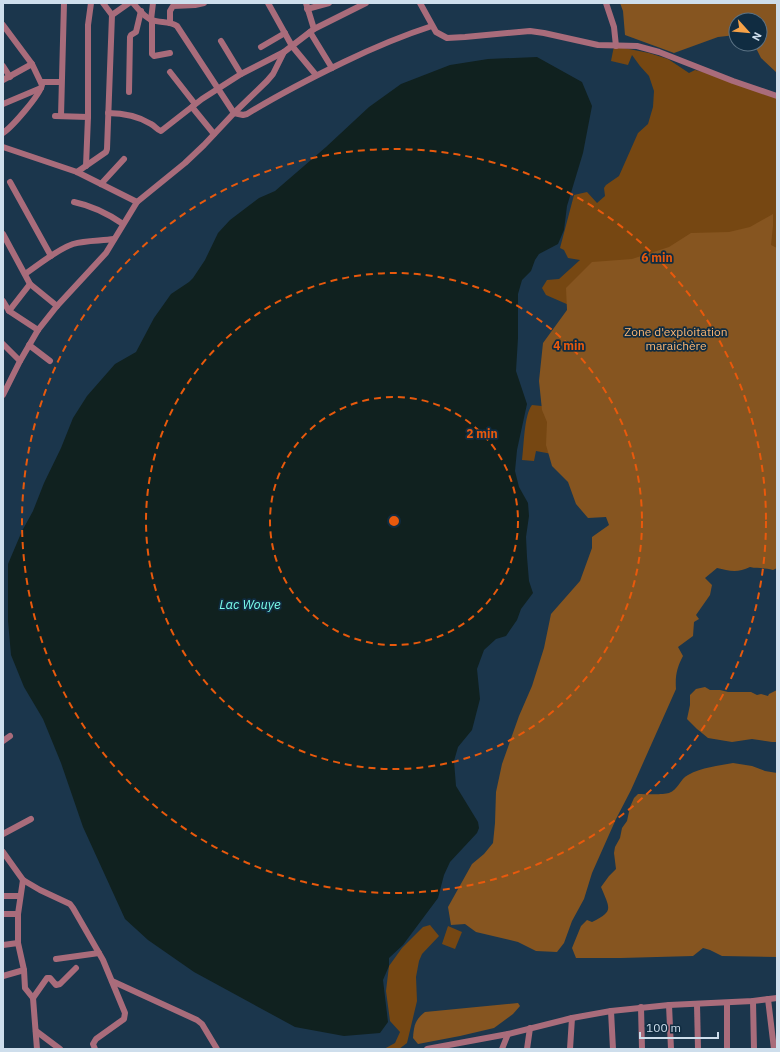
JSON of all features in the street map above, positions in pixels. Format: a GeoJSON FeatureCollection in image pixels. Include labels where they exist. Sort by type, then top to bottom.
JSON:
{"type":"FeatureCollection","features":[{"type":"Feature","properties":{"kind":"street"},"geometry":{"type":"LineString","coordinates":[[64,3],[58,116],[88,117]]}},
{"type":"Feature","properties":{"kind":"street"},"geometry":{"type":"LineString","coordinates":[[86,166],[88,117],[88,25],[91,3]]}},
{"type":"Feature","properties":{"kind":"street"},"geometry":{"type":"LineString","coordinates":[[77,172],[107,151],[112,15],[103,3]]}},
{"type":"Feature","properties":{"kind":"street"},"geometry":{"type":"LineString","coordinates":[[112,15],[129,3]]}},
{"type":"Feature","properties":{"kind":"street"},"geometry":{"type":"LineString","coordinates":[[133,3],[152,20],[170,23],[177,26],[234,113],[243,115],[316,75],[399,37],[432,26]]}},
{"type":"Feature","properties":{"kind":"street"},"geometry":{"type":"LineString","coordinates":[[153,3],[152,54],[154,56],[170,53]]}},
{"type":"Feature","properties":{"kind":"street"},"geometry":{"type":"LineString","coordinates":[[170,23],[170,11],[173,6],[195,6],[204,3]]}},
{"type":"Feature","properties":{"kind":"street"},"geometry":{"type":"LineString","coordinates":[[268,3],[292,46],[316,75]]}},
{"type":"Feature","properties":{"kind":"street"},"geometry":{"type":"LineString","coordinates":[[329,3],[307,6],[312,30],[332,68]]}},
{"type":"Feature","properties":{"kind":"street"},"geometry":{"type":"LineString","coordinates":[[108,113],[126,114],[151,124],[161,131],[218,88],[241,74],[284,52],[312,30],[366,3]]}},
{"type":"Feature","properties":{"kind":"street"},"geometry":{"type":"LineString","coordinates":[[420,3],[436,32],[440,35],[451,38],[530,31],[598,45],[637,46],[659,52],[733,81],[777,96]]}},
{"type":"Feature","properties":{"kind":"street"},"geometry":{"type":"LineString","coordinates":[[606,3],[614,27],[616,46]]}},
{"type":"Feature","properties":{"kind":"street"},"geometry":{"type":"LineString","coordinates":[[129,92],[130,38],[131,34],[136,32],[141,11]]}},
{"type":"Feature","properties":{"kind":"street"},"geometry":{"type":"LineString","coordinates":[[3,25],[32,64],[41,85]]}},
{"type":"Feature","properties":{"kind":"street"},"geometry":{"type":"LineString","coordinates":[[262,47],[285,33]]}},
{"type":"Feature","properties":{"kind":"street"},"geometry":{"type":"LineString","coordinates":[[221,41],[241,74]]}},
{"type":"Feature","properties":{"kind":"street"},"geometry":{"type":"LineString","coordinates":[[3,395],[38,330],[57,306],[98,262],[137,202],[185,163],[273,74],[284,52]]}},
{"type":"Feature","properties":{"kind":"street"},"geometry":{"type":"LineString","coordinates":[[3,80],[32,64]]}},
{"type":"Feature","properties":{"kind":"street"},"geometry":{"type":"LineString","coordinates":[[3,66],[10,77]]}},
{"type":"Feature","properties":{"kind":"street"},"geometry":{"type":"LineString","coordinates":[[170,72],[214,134]]}},
{"type":"Feature","properties":{"kind":"street"},"geometry":{"type":"LineString","coordinates":[[3,104],[20,97],[41,85],[61,82]]}},
{"type":"Feature","properties":{"kind":"street"},"geometry":{"type":"LineString","coordinates":[[3,133],[26,108],[41,85]]}},
{"type":"Feature","properties":{"kind":"street"},"geometry":{"type":"LineString","coordinates":[[20,97],[26,108]]}},
{"type":"Feature","properties":{"kind":"street"},"geometry":{"type":"LineString","coordinates":[[3,147],[77,172],[137,202]]}},
{"type":"Feature","properties":{"kind":"street"},"geometry":{"type":"LineString","coordinates":[[101,184],[124,159]]}},
{"type":"Feature","properties":{"kind":"street"},"geometry":{"type":"LineString","coordinates":[[10,182],[51,256]]}},
{"type":"Feature","properties":{"kind":"street"},"geometry":{"type":"LineString","coordinates":[[74,202],[97,208],[123,224]]}},
{"type":"Feature","properties":{"kind":"street"},"geometry":{"type":"LineString","coordinates":[[3,234],[30,284],[57,306]]}},
{"type":"Feature","properties":{"kind":"street"},"geometry":{"type":"LineString","coordinates":[[25,274],[51,256],[75,244],[114,239]]}},
{"type":"Feature","properties":{"kind":"street"},"geometry":{"type":"LineString","coordinates":[[9,311],[30,284]]}},
{"type":"Feature","properties":{"kind":"street"},"geometry":{"type":"LineString","coordinates":[[3,301],[9,311],[38,330]]}},
{"type":"Feature","properties":{"kind":"street"},"geometry":{"type":"LineString","coordinates":[[3,344],[20,361]]}},
{"type":"Feature","properties":{"kind":"street"},"geometry":{"type":"LineString","coordinates":[[29,345],[50,361]]}},
{"type":"Feature","properties":{"kind":"street"},"geometry":{"type":"LineString","coordinates":[[3,741],[10,736]]}},
{"type":"Feature","properties":{"kind":"street"},"geometry":{"type":"LineString","coordinates":[[3,834],[31,819]]}},
{"type":"Feature","properties":{"kind":"street"},"geometry":{"type":"LineString","coordinates":[[3,852],[23,880],[72,906],[99,953],[112,981],[125,1016],[124,1019],[96,1039],[92,1047]]}},
{"type":"Feature","properties":{"kind":"street"},"geometry":{"type":"LineString","coordinates":[[23,880],[18,914],[18,943],[24,970],[25,988],[33,998],[37,1049]]}},
{"type":"Feature","properties":{"kind":"street"},"geometry":{"type":"LineString","coordinates":[[3,896],[20,896]]}},
{"type":"Feature","properties":{"kind":"street"},"geometry":{"type":"LineString","coordinates":[[3,914],[18,914]]}},
{"type":"Feature","properties":{"kind":"street"},"geometry":{"type":"LineString","coordinates":[[3,945],[18,943]]}},
{"type":"Feature","properties":{"kind":"street"},"geometry":{"type":"LineString","coordinates":[[56,959],[99,953]]}},
{"type":"Feature","properties":{"kind":"street"},"geometry":{"type":"LineString","coordinates":[[33,998],[47,978],[50,978],[57,986],[76,968]]}},
{"type":"Feature","properties":{"kind":"street"},"geometry":{"type":"LineString","coordinates":[[3,976],[24,970]]}},
{"type":"Feature","properties":{"kind":"street"},"geometry":{"type":"LineString","coordinates":[[112,981],[197,1020],[202,1024],[217,1049]]}},
{"type":"Feature","properties":{"kind":"street"},"geometry":{"type":"LineString","coordinates":[[427,1049],[441,1048],[508,1034],[572,1018],[611,1011],[641,1007],[727,1003],[777,998]]}},
{"type":"Feature","properties":{"kind":"street"},"geometry":{"type":"LineString","coordinates":[[768,999],[775,1049]]}},
{"type":"Feature","properties":{"kind":"street"},"geometry":{"type":"LineString","coordinates":[[753,1001],[754,1049]]}},
{"type":"Feature","properties":{"kind":"street"},"geometry":{"type":"LineString","coordinates":[[727,1003],[727,1049]]}},
{"type":"Feature","properties":{"kind":"street"},"geometry":{"type":"LineString","coordinates":[[697,1004],[698,1049]]}},
{"type":"Feature","properties":{"kind":"street"},"geometry":{"type":"LineString","coordinates":[[669,1005],[671,1049]]}},
{"type":"Feature","properties":{"kind":"street"},"geometry":{"type":"LineString","coordinates":[[641,1007],[642,1049]]}},
{"type":"Feature","properties":{"kind":"street"},"geometry":{"type":"LineString","coordinates":[[611,1011],[613,1049]]}},
{"type":"Feature","properties":{"kind":"street"},"geometry":{"type":"LineString","coordinates":[[570,1049],[572,1018]]}},
{"type":"Feature","properties":{"kind":"street"},"geometry":{"type":"LineString","coordinates":[[527,1049],[530,1028]]}},
{"type":"Feature","properties":{"kind":"street"},"geometry":{"type":"LineString","coordinates":[[36,1031],[60,1049]]}},
{"type":"Feature","properties":{"kind":"street"},"geometry":{"type":"LineString","coordinates":[[502,1049],[508,1034]]}},
{"type":"Feature","properties":{"kind":"green space"},"geometry":{"type":"Polygon","coordinates":[[[620,3],[777,3],[777,73],[761,58],[758,52],[768,52],[768,12],[728,12],[728,36],[718,37],[674,53],[625,35],[623,11],[620,3]]]}},
{"type":"Feature","properties":{"kind":"green space","name":"Zone d'exploitation maraichère"},"geometry":{"type":"Polygon","coordinates":[[[614,46],[649,53],[668,59],[689,73],[695,70],[720,76],[777,96],[777,562],[552,454],[536,451],[534,461],[522,460],[527,416],[532,405],[561,408],[578,309],[546,295],[542,288],[547,280],[559,279],[580,260],[568,258],[564,250],[560,248],[574,195],[587,192],[597,203],[605,196],[604,188],[619,176],[638,133],[648,124],[653,107],[654,91],[649,76],[632,55],[628,65],[611,61],[614,46]]]}},
{"type":"Feature","properties":{"kind":"green space"},"geometry":{"type":"Polygon","coordinates":[[[773,214],[771,245],[777,248],[777,568],[773,570],[750,567],[734,571],[717,568],[705,578],[712,585],[710,595],[696,615],[699,619],[694,622],[693,636],[678,647],[683,656],[677,672],[676,689],[592,873],[584,899],[572,921],[564,943],[557,952],[536,951],[518,942],[476,932],[465,924],[451,925],[448,907],[472,864],[484,854],[493,843],[496,792],[502,764],[519,716],[532,686],[544,648],[551,614],[580,581],[592,548],[592,537],[609,525],[606,517],[588,518],[576,504],[568,482],[552,466],[546,445],[547,422],[542,410],[539,381],[543,343],[567,310],[566,288],[592,262],[632,259],[669,247],[691,233],[729,232],[750,227],[773,214]]]}},
{"type":"Feature","properties":{"kind":"green space"},"geometry":{"type":"Polygon","coordinates":[[[705,687],[710,690],[751,692],[757,695],[761,694],[768,696],[777,690],[777,742],[752,739],[732,742],[708,738],[687,719],[690,705],[690,695],[696,689],[705,687]]]}},
{"type":"Feature","properties":{"kind":"green space"},"geometry":{"type":"Polygon","coordinates":[[[733,763],[752,766],[765,771],[777,773],[777,957],[722,956],[703,948],[693,956],[576,958],[572,948],[581,926],[587,920],[592,922],[607,912],[608,905],[601,887],[616,869],[614,853],[615,847],[620,838],[622,828],[627,821],[630,807],[634,798],[638,794],[666,794],[672,792],[685,777],[693,772],[733,763]]]}},
{"type":"Feature","properties":{"kind":"green space"},"geometry":{"type":"Polygon","coordinates":[[[430,925],[439,936],[422,954],[419,961],[416,977],[417,1001],[407,1043],[399,1049],[384,1049],[395,1043],[400,1032],[390,1021],[386,991],[389,966],[402,948],[423,927],[430,925]]]}},
{"type":"Feature","properties":{"kind":"green space"},"geometry":{"type":"Polygon","coordinates":[[[448,926],[462,932],[455,949],[442,944],[448,926]]]}},
{"type":"Feature","properties":{"kind":"green space"},"geometry":{"type":"Polygon","coordinates":[[[518,1003],[520,1006],[513,1014],[494,1028],[418,1044],[413,1038],[416,1023],[425,1012],[518,1003]]]}},
{"type":"Feature","properties":{"kind":"water","name":"Lac Wouye"},"geometry":{"type":"Polygon","coordinates":[[[537,57],[582,82],[592,106],[583,153],[567,206],[564,230],[558,244],[539,254],[531,271],[522,280],[518,294],[516,371],[527,404],[517,450],[515,471],[519,487],[528,503],[529,516],[526,537],[527,557],[529,581],[533,593],[521,609],[517,620],[506,636],[496,639],[484,650],[477,669],[480,699],[472,730],[458,747],[454,761],[456,786],[478,822],[479,828],[477,833],[450,862],[444,875],[438,898],[403,945],[389,958],[389,966],[383,980],[388,1022],[380,1033],[344,1036],[295,1027],[194,972],[148,940],[125,919],[83,827],[61,763],[43,719],[24,687],[11,655],[8,621],[8,564],[22,531],[33,511],[73,418],[87,396],[115,364],[136,352],[154,318],[171,294],[193,278],[205,260],[218,233],[230,220],[259,198],[275,191],[369,107],[401,84],[450,65],[488,59],[537,57]]]}}]}
